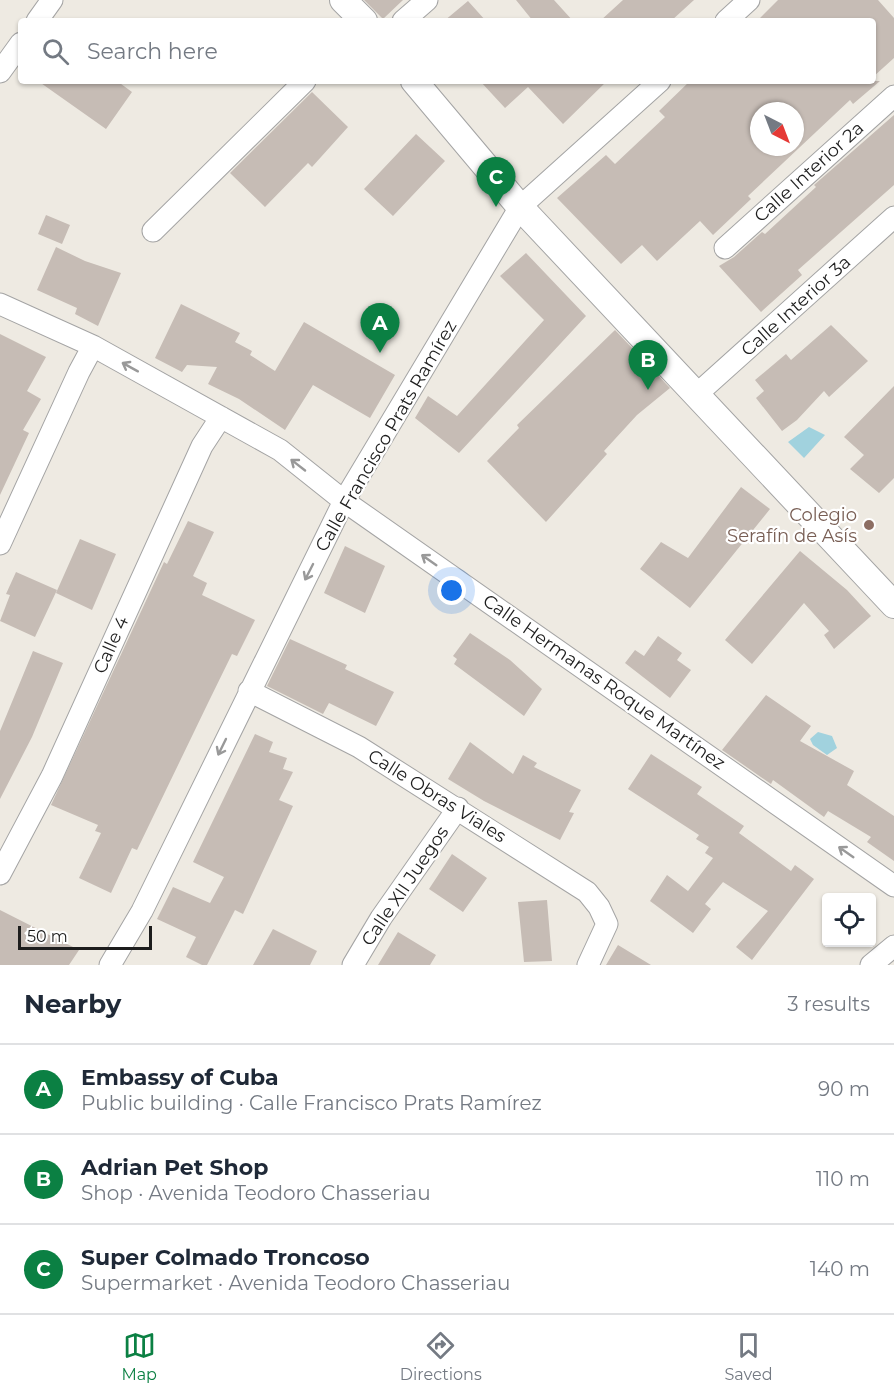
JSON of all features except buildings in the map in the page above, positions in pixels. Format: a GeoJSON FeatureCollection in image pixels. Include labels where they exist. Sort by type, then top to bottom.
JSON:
{"type":"FeatureCollection","features":[{"type":"Feature","properties":{"kind":"street"},"geometry":{"type":"LineString","coordinates":[[39,18],[52,0]]}},
{"type":"Feature","properties":{"kind":"street"},"geometry":{"type":"LineString","coordinates":[[343,0],[361,18]]}},
{"type":"Feature","properties":{"kind":"street"},"geometry":{"type":"LineString","coordinates":[[406,18],[427,0]]}},
{"type":"Feature","properties":{"kind":"street"},"geometry":{"type":"LineString","coordinates":[[729,18],[748,0]]}},
{"type":"Feature","properties":{"kind":"street"},"geometry":{"type":"LineString","coordinates":[[0,72],[18,47]]}},
{"type":"Feature","properties":{"kind":"street"},"geometry":{"type":"LineString","coordinates":[[153,231],[302,84]]}},
{"type":"Feature","properties":{"kind":"street"},"geometry":{"type":"LineString","coordinates":[[417,84],[520,207],[894,605]]}},
{"type":"Feature","properties":{"kind":"street","name":"Calle Francisco Prats Ramírez"},"geometry":{"type":"LineString","coordinates":[[110,965],[142,911],[344,501],[520,207],[657,84]]}},
{"type":"Feature","properties":{"kind":"street","name":"Calle Interior 2a"},"geometry":{"type":"LineString","coordinates":[[724,248],[894,96]]}},
{"type":"Feature","properties":{"kind":"street","name":"Calle Interior 3a"},"geometry":{"type":"LineString","coordinates":[[697,394],[894,217]]}},
{"type":"Feature","properties":{"kind":"street","name":"Calle Hermanas Roque Martínez"},"geometry":{"type":"LineString","coordinates":[[0,303],[93,346],[280,450],[344,501],[894,886]]}},
{"type":"Feature","properties":{"kind":"street"},"geometry":{"type":"LineString","coordinates":[[0,544],[93,346]]}},
{"type":"Feature","properties":{"kind":"street","name":"Calle 4"},"geometry":{"type":"LineString","coordinates":[[0,874],[52,776],[192,467],[221,417]]}},
{"type":"Feature","properties":{"kind":"street","name":"Calle Obras Viales"},"geometry":{"type":"LineString","coordinates":[[249,692],[359,747],[587,892],[599,907],[607,924],[588,965]]}},
{"type":"Feature","properties":{"kind":"street","name":"Calle XII Juegos"},"geometry":{"type":"LineString","coordinates":[[353,965],[381,918],[458,808]]}},
{"type":"Feature","properties":{"kind":"street"},"geometry":{"type":"LineString","coordinates":[[871,965],[894,946]]}},
{"type":"Feature","properties":{"kind":"water"},"geometry":{"type":"Polygon","coordinates":[[[809,427],[825,435],[804,458],[788,442],[809,427]]]}},
{"type":"Feature","properties":{"kind":"water"},"geometry":{"type":"Polygon","coordinates":[[[818,732],[832,736],[837,748],[827,755],[813,745],[810,739],[818,732]]]}},
{"type":"Feature","properties":{"kind":"place","name":"Super Colmado Troncoso"},"geometry":{"type":"Point","coordinates":[496,207]}},
{"type":"Feature","properties":{"kind":"place","name":"Embassy of Cuba"},"geometry":{"type":"Point","coordinates":[380,353]}},
{"type":"Feature","properties":{"kind":"place","name":"Adrian Pet Shop"},"geometry":{"type":"Point","coordinates":[648,390]}},
{"type":"Feature","properties":{"kind":"place","name":"Colegio Serafín de Asís"},"geometry":{"type":"Point","coordinates":[869,525]}}]}
